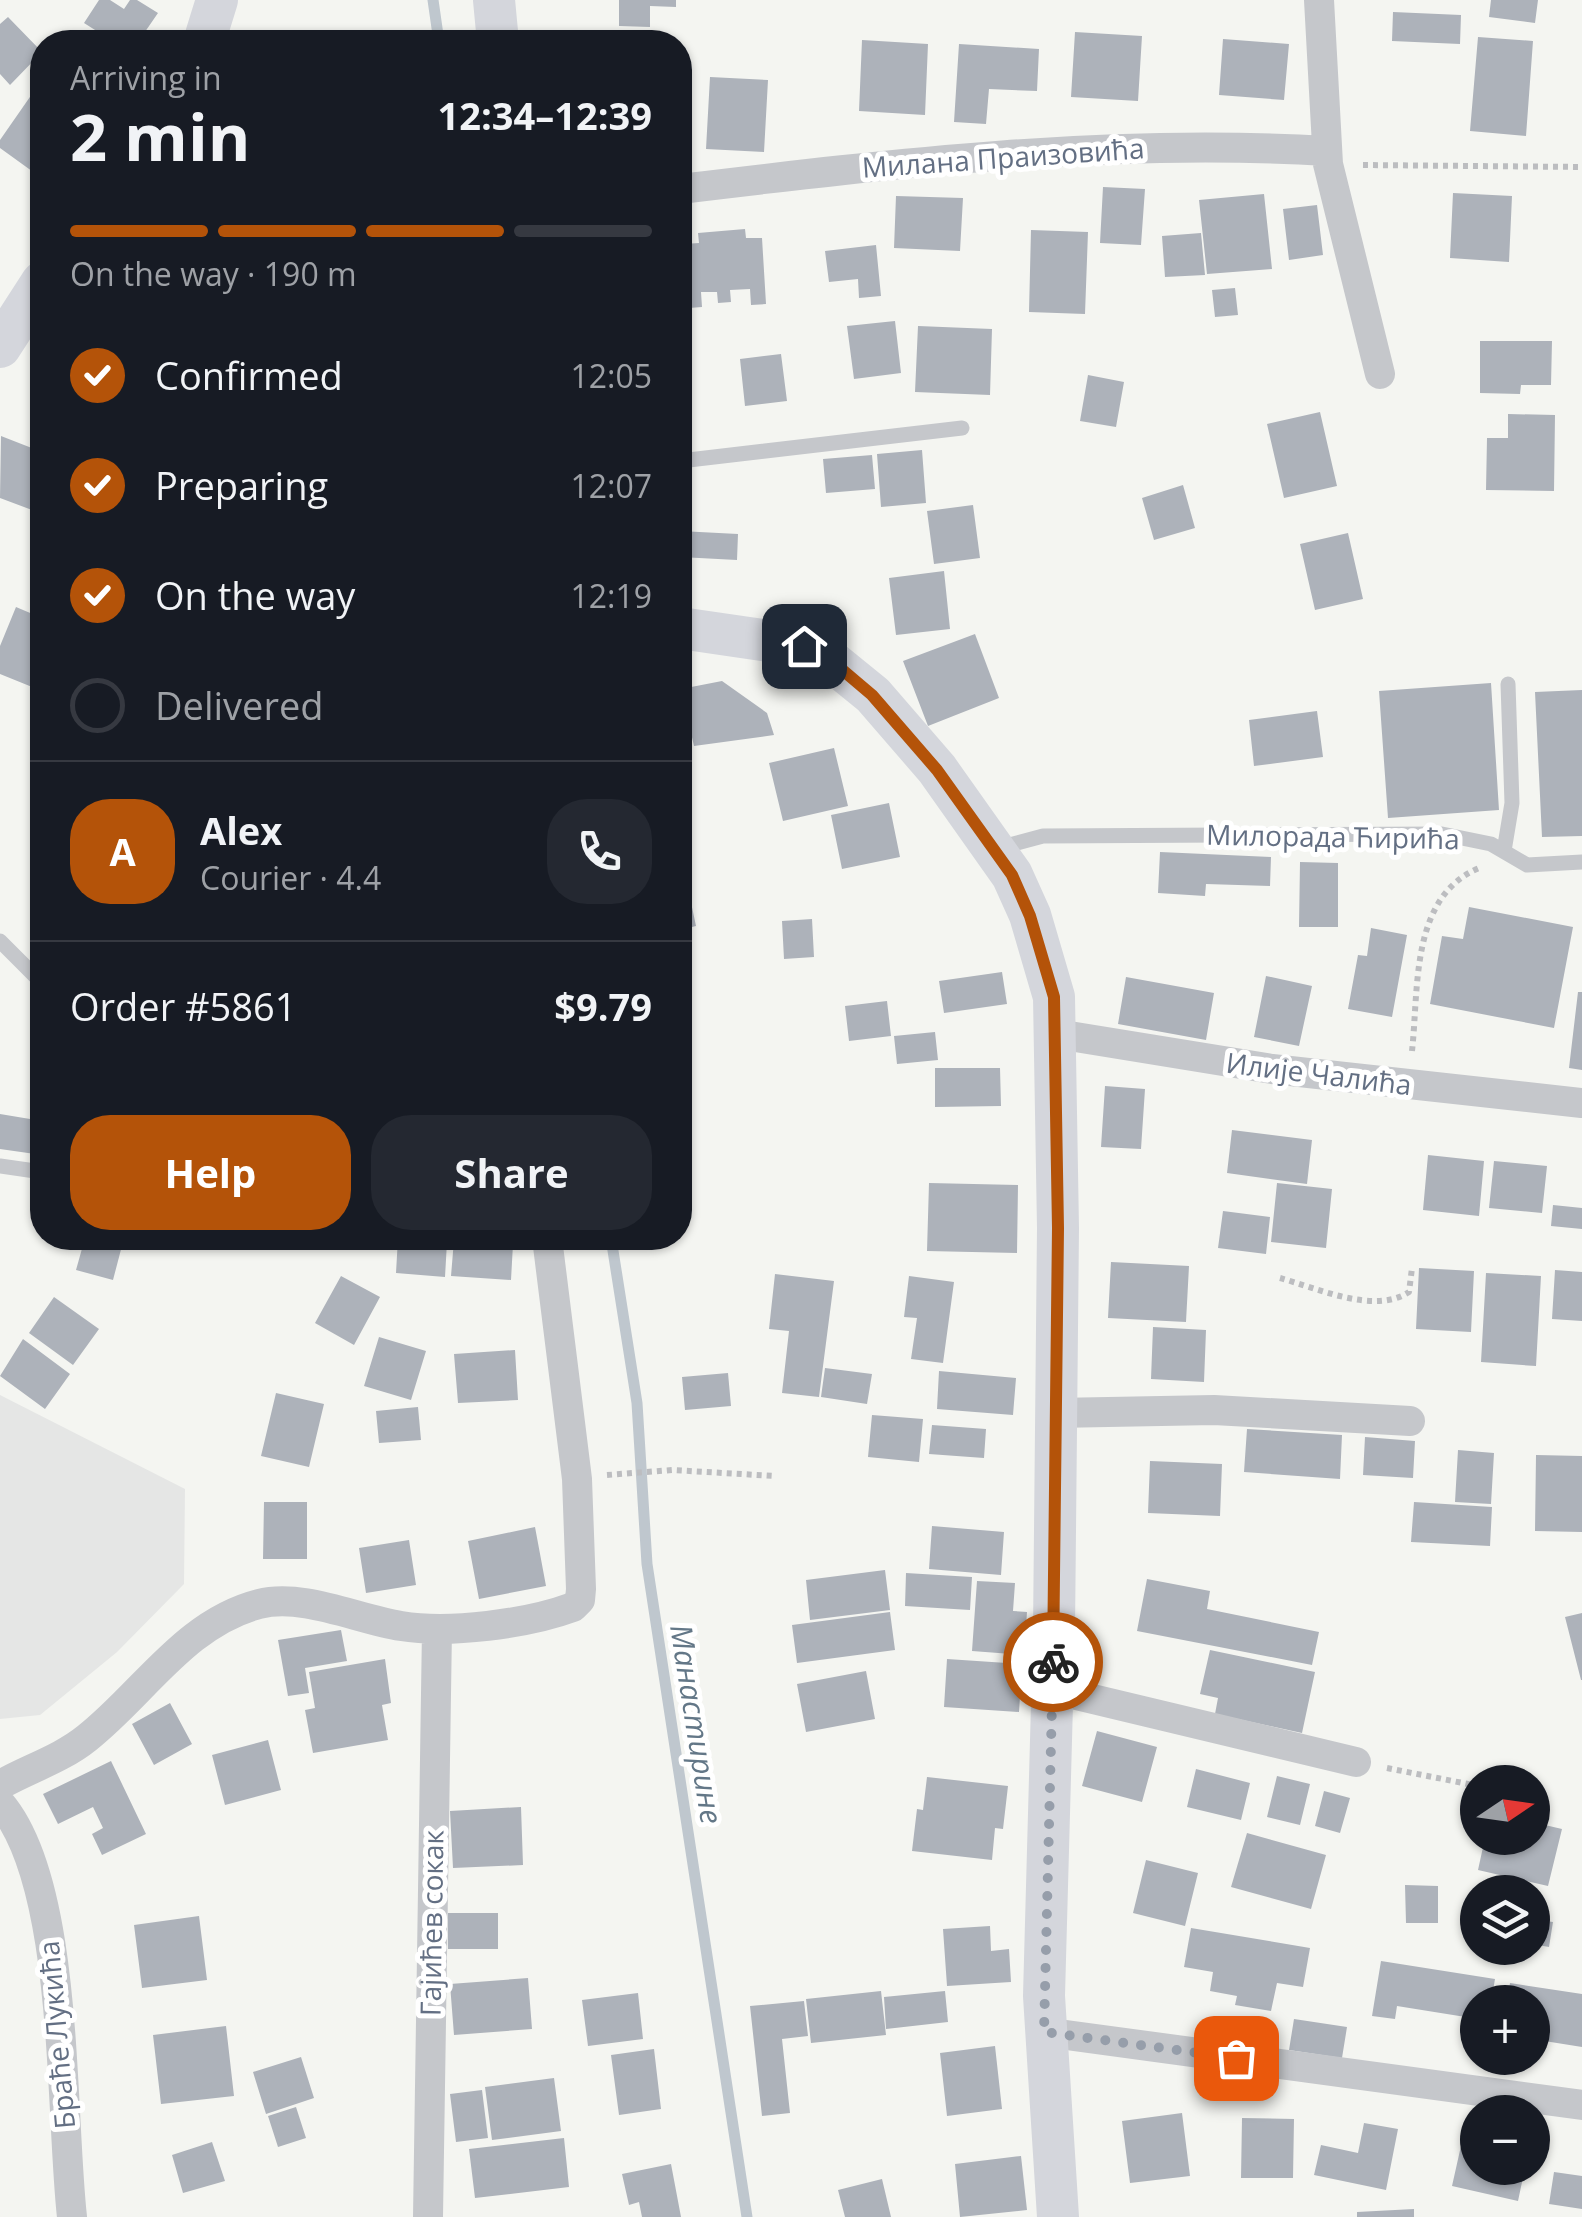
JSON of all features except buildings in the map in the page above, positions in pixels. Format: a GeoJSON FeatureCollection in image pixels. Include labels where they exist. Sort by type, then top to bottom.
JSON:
{"type":"FeatureCollection","features":[{"type":"Feature","properties":{"kind":"street"},"geometry":{"type":"LineString","coordinates":[[208,30],[217,0]]}},
{"type":"Feature","properties":{"kind":"street"},"geometry":{"type":"LineString","coordinates":[[494,0],[497,30]]}},
{"type":"Feature","properties":{"kind":"street"},"geometry":{"type":"LineString","coordinates":[[1319,0],[1327,157],[1380,374]]}},
{"type":"Feature","properties":{"kind":"street","name":"Милана Праизовића"},"geometry":{"type":"LineString","coordinates":[[692,188],[942,158],[1124,146],[1223,145],[1327,157]]}},
{"type":"Feature","properties":{"kind":"street"},"geometry":{"type":"LineString","coordinates":[[0,347],[30,301]]}},
{"type":"Feature","properties":{"kind":"street"},"geometry":{"type":"LineString","coordinates":[[692,630],[804,646],[826,656],[872,695],[910,735],[994,849],[1030,916],[1054,997],[1056,1413],[1044,2032],[1058,2217]]}},
{"type":"Feature","properties":{"kind":"street","name":"Илије Чалића"},"geometry":{"type":"LineString","coordinates":[[1057,1034],[1272,1069],[1582,1103]]}},
{"type":"Feature","properties":{"kind":"street"},"geometry":{"type":"LineString","coordinates":[[0,1785],[82,1742],[173,1655],[230,1615],[258,1604],[283,1600],[396,1625],[438,1629],[558,1613],[580,1600],[576,1479],[548,1250]]}},
{"type":"Feature","properties":{"kind":"street"},"geometry":{"type":"LineString","coordinates":[[1056,1413],[1214,1410],[1410,1421]]}},
{"type":"Feature","properties":{"kind":"street","name":"Гајићев сокак"},"geometry":{"type":"LineString","coordinates":[[428,2217],[438,1629]]}},
{"type":"Feature","properties":{"kind":"street"},"geometry":{"type":"LineString","coordinates":[[1051,1688],[1356,1762]]}},
{"type":"Feature","properties":{"kind":"street","name":"Браће Лукића"},"geometry":{"type":"LineString","coordinates":[[0,1802],[20,1832],[36,1874],[57,1987],[72,2217]]}},
{"type":"Feature","properties":{"kind":"street"},"geometry":{"type":"LineString","coordinates":[[1044,2032],[1582,2105]]}},
{"type":"Feature","properties":{"kind":"lane"},"geometry":{"type":"LineString","coordinates":[[692,460],[962,428]]}},
{"type":"Feature","properties":{"kind":"lane"},"geometry":{"type":"LineString","coordinates":[[1504,851],[1512,803],[1508,684]]}},
{"type":"Feature","properties":{"kind":"lane","name":"Милорада Ћирића"},"geometry":{"type":"LineString","coordinates":[[994,849],[1043,836],[1318,831],[1442,834],[1492,844],[1527,864],[1582,862]]}},
{"type":"Feature","properties":{"kind":"lane"},"geometry":{"type":"LineString","coordinates":[[0,940],[30,971]]}},
{"type":"Feature","properties":{"kind":"lane"},"geometry":{"type":"LineString","coordinates":[[0,1166],[30,1170]]}},
{"type":"Feature","properties":{"kind":"path"},"geometry":{"type":"LineString","coordinates":[[1327,157],[1582,167]]}},
{"type":"Feature","properties":{"kind":"path"},"geometry":{"type":"LineString","coordinates":[[1408,1084],[1425,928],[1440,896],[1461,876],[1492,863],[1504,851]]}},
{"type":"Feature","properties":{"kind":"path"},"geometry":{"type":"LineString","coordinates":[[1280,1278],[1379,1302],[1397,1300],[1409,1292],[1412,1268]]}},
{"type":"Feature","properties":{"kind":"path"},"geometry":{"type":"LineString","coordinates":[[612,1474],[672,1470],[775,1476]]}},
{"type":"Feature","properties":{"kind":"path"},"geometry":{"type":"LineString","coordinates":[[1356,1762],[1460,1782]]}},
{"type":"Feature","properties":{"kind":"shaded area"},"geometry":{"type":"Polygon","coordinates":[[[0,1395],[185,1489],[184,1584],[117,1652],[40,1715],[0,1719],[0,1395]]]}},
{"type":"Feature","properties":{"kind":"waterway","name":"Манастирине"},"geometry":{"type":"LineString","coordinates":[[433,0],[437,30]]}},
{"type":"Feature","properties":{"kind":"waterway","name":"Манастирине"},"geometry":{"type":"LineString","coordinates":[[613,1250],[637,1403],[647,1564],[747,2217]]}},
{"type":"Feature","properties":{"kind":"way so far"},"geometry":{"type":"LineString","coordinates":[[1053,1662],[1047,1784],[1044,2032],[1236,2058]]}},
{"type":"Feature","properties":{"kind":"route"},"geometry":{"type":"LineString","coordinates":[[804,646],[826,656],[852,676],[910,735],[1012,875],[1030,916],[1054,997],[1058,1228],[1053,1662]]}}]}
